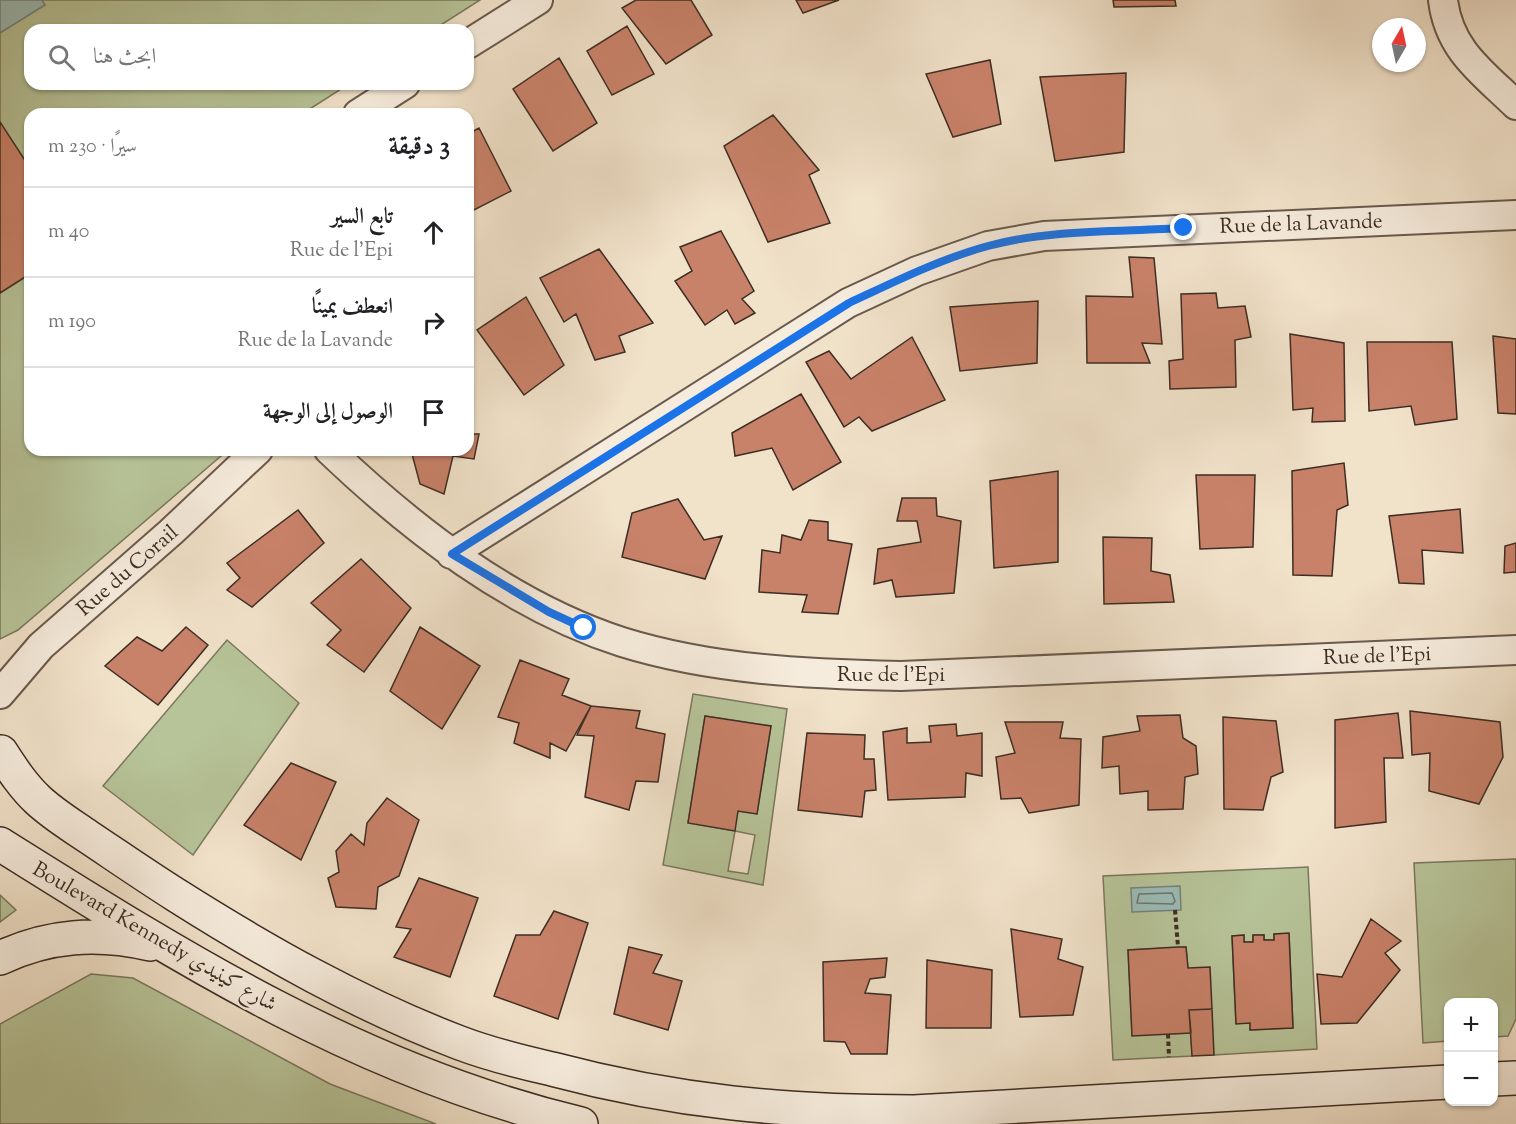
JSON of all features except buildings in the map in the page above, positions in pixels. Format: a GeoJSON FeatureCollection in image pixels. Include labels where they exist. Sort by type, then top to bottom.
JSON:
{"type":"FeatureCollection","features":[{"type":"Feature","properties":{"kind":"main road"},"geometry":{"type":"LineString","coordinates":[[0,751],[0,782]]}},
{"type":"Feature","properties":{"kind":"main road","name":"Boulevard Kennedy شارع كينيدي"},"geometry":{"type":"LineString","coordinates":[[0,751],[28,789],[53,812],[140,873],[234,932],[374,1006],[462,1044],[586,1078],[659,1094],[734,1105],[876,1112],[1444,1082]]}},
{"type":"Feature","properties":{"kind":"main road","name":"Boulevard Kennedy شارع كينيدي"},"geometry":{"type":"LineString","coordinates":[[0,844],[165,947],[270,1005],[373,1055],[441,1083],[522,1110],[581,1124]]}},
{"type":"Feature","properties":{"kind":"main road"},"geometry":{"type":"LineString","coordinates":[[0,958],[28,946],[69,936],[116,938],[165,947]]}},
{"type":"Feature","properties":{"kind":"main road"},"geometry":{"type":"LineString","coordinates":[[1498,1079],[1516,1078]]}},
{"type":"Feature","properties":{"kind":"street"},"geometry":{"type":"LineString","coordinates":[[474,40],[538,0]]}},
{"type":"Feature","properties":{"kind":"street"},"geometry":{"type":"LineString","coordinates":[[1443,0],[1452,39],[1470,61],[1516,105]]}},
{"type":"Feature","properties":{"kind":"street"},"geometry":{"type":"LineString","coordinates":[[367,108],[396,90]]}},
{"type":"Feature","properties":{"kind":"street","name":"Rue de la Lavande"},"geometry":{"type":"LineString","coordinates":[[452,554],[849,303],[917,271],[988,246],[1044,236],[1516,215]]}},
{"type":"Feature","properties":{"kind":"street","name":"Rue du Corail"},"geometry":{"type":"LineString","coordinates":[[0,694],[21,666],[41,646],[171,532],[252,456]]}},
{"type":"Feature","properties":{"kind":"street","name":"Rue de l'Epi"},"geometry":{"type":"LineString","coordinates":[[335,456],[361,480],[452,554],[549,612],[623,642],[676,656],[739,666],[816,674],[901,676],[1516,650]]}},
{"type":"Feature","properties":{"kind":"path"},"geometry":{"type":"LineString","coordinates":[[1175,910],[1178,947]]}},
{"type":"Feature","properties":{"kind":"path"},"geometry":{"type":"LineString","coordinates":[[1168,1034],[1169,1057]]}},
{"type":"Feature","properties":{"kind":"green space"},"geometry":{"type":"Polygon","coordinates":[[[0,0],[480,0],[442,24],[24,24],[24,90],[340,90],[311,108],[24,108],[24,456],[221,456],[18,630],[0,639],[0,0]]]}},
{"type":"Feature","properties":{"kind":"green space"},"geometry":{"type":"Polygon","coordinates":[[[227,640],[299,703],[193,855],[103,786],[227,640]]]}},
{"type":"Feature","properties":{"kind":"green space"},"geometry":{"type":"Polygon","coordinates":[[[693,694],[787,709],[763,885],[663,865],[693,694]],[[705,716],[688,823],[734,831],[738,811],[757,814],[771,726],[705,716]],[[735,831],[728,871],[748,874],[755,835],[735,831]]]}},
{"type":"Feature","properties":{"kind":"green space"},"geometry":{"type":"Polygon","coordinates":[[[1516,859],[1516,1019],[1508,1036],[1498,1037],[1498,998],[1444,998],[1444,1041],[1423,1043],[1414,863],[1516,859]]]}},
{"type":"Feature","properties":{"kind":"green space"},"geometry":{"type":"Polygon","coordinates":[[[1308,867],[1317,1049],[1214,1055],[1188,968],[1186,947],[1128,950],[1132,1035],[1191,1033],[1192,1056],[1113,1060],[1103,876],[1308,867]],[[1274,934],[1274,940],[1264,940],[1264,935],[1253,935],[1253,942],[1244,942],[1244,935],[1232,936],[1236,1023],[1250,1023],[1250,1030],[1293,1028],[1289,934],[1274,934]]]}},
{"type":"Feature","properties":{"kind":"green space"},"geometry":{"type":"Polygon","coordinates":[[[0,895],[16,910],[0,922],[0,895]]]}},
{"type":"Feature","properties":{"kind":"green space"},"geometry":{"type":"Polygon","coordinates":[[[91,974],[133,978],[330,1084],[436,1124],[0,1124],[0,1024],[91,974]]]}},
{"type":"Feature","properties":{"kind":"water"},"geometry":{"type":"Polygon","coordinates":[[[0,0],[42,0],[45,5],[0,33],[0,0]]]}},
{"type":"Feature","properties":{"kind":"water"},"geometry":{"type":"Polygon","coordinates":[[[1180,886],[1181,910],[1132,912],[1131,888],[1180,886]]]}},
{"type":"Feature","properties":{"kind":"route"},"geometry":{"type":"LineString","coordinates":[[584,628],[549,612],[452,554],[849,303],[917,271],[988,246],[1044,236],[1184,228]]}}]}
